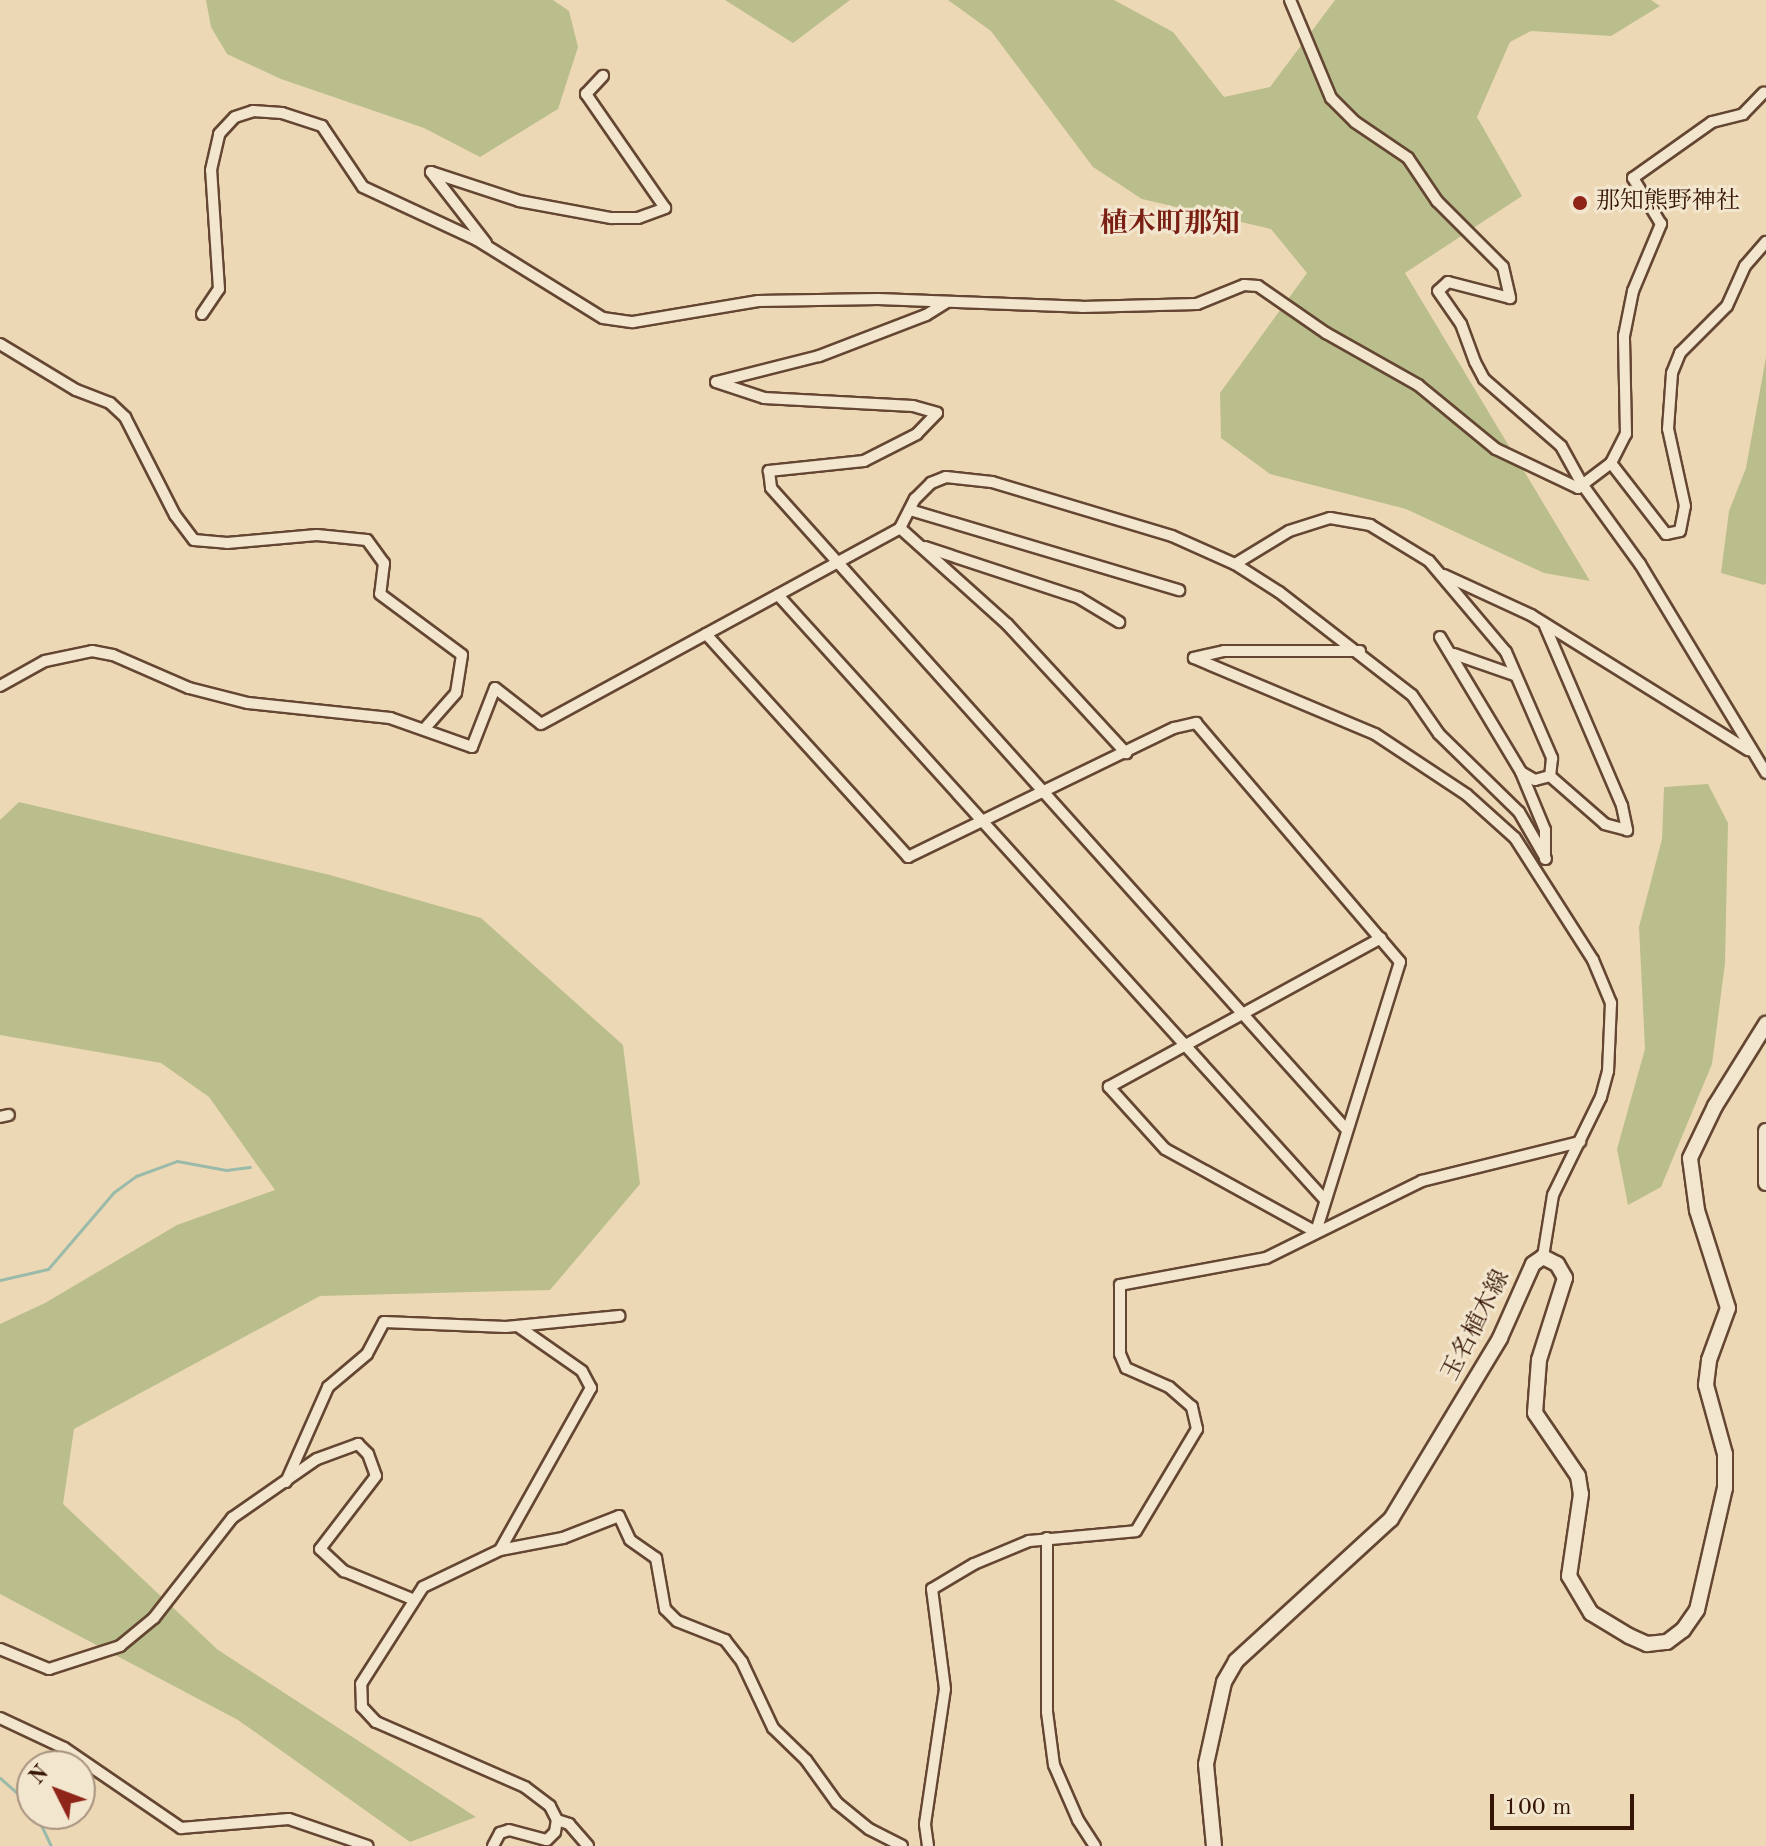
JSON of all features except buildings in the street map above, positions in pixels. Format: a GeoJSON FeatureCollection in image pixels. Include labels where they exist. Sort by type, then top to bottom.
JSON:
{"type":"FeatureCollection","features":[{"type":"Feature","properties":{"kind":"main road","name":"玉名植木線"},"geometry":{"type":"LineString","coordinates":[[1214,1846],[1206,1764],[1224,1682],[1236,1661],[1391,1519],[1500,1338],[1533,1264],[1543,1257],[1557,1264],[1565,1278],[1539,1360],[1535,1413],[1578,1476],[1581,1494],[1569,1576],[1591,1613],[1647,1644],[1667,1642],[1683,1630],[1697,1610],[1725,1488],[1725,1454],[1706,1385],[1709,1360],[1728,1308],[1697,1210],[1690,1158],[1715,1106],[1766,1024]]}},
{"type":"Feature","properties":{"kind":"main road"},"geometry":{"type":"LineString","coordinates":[[1766,1131],[1766,1183]]}},
{"type":"Feature","properties":{"kind":"street"},"geometry":{"type":"LineString","coordinates":[[1290,0],[1331,98],[1355,122],[1408,158],[1437,201],[1503,267],[1510,298],[1448,282],[1438,291],[1461,324],[1484,379],[1550,433],[1582,484],[1640,564],[1766,773]]}},
{"type":"Feature","properties":{"kind":"street"},"geometry":{"type":"LineString","coordinates":[[492,250],[431,172],[519,201],[611,218],[638,218],[665,208],[586,94],[603,76]]}},
{"type":"Feature","properties":{"kind":"street"},"geometry":{"type":"LineString","coordinates":[[202,314],[219,289],[212,152],[219,134],[235,117],[253,111],[322,126],[363,187],[492,250],[588,311],[618,323],[758,301],[948,301],[1082,307],[1197,304],[1244,285],[1258,286],[1326,333],[1418,385],[1496,449],[1573,488],[1611,463],[1626,434],[1624,336],[1630,306],[1661,224],[1633,178],[1712,122],[1743,114],[1764,92]]}},
{"type":"Feature","properties":{"kind":"street"},"geometry":{"type":"LineString","coordinates":[[1611,463],[1666,534],[1680,531],[1685,506],[1668,429],[1672,373],[1680,353],[1727,306],[1745,266],[1766,242]]}},
{"type":"Feature","properties":{"kind":"street"},"geometry":{"type":"LineString","coordinates":[[948,301],[926,315],[819,356],[716,382],[764,398],[913,406],[937,413],[917,434],[864,461],[769,471],[776,499],[837,562],[1346,1129]]}},
{"type":"Feature","properties":{"kind":"street"},"geometry":{"type":"LineString","coordinates":[[0,344],[76,390],[110,403],[125,417],[175,515],[194,540],[317,535],[367,540],[384,563],[380,594],[462,655],[456,693],[426,727]]}},
{"type":"Feature","properties":{"kind":"street"},"geometry":{"type":"LineString","coordinates":[[0,686],[45,661],[92,651],[113,655],[179,685],[248,703],[426,727],[472,747],[495,688],[541,724],[900,528],[931,483],[946,477],[992,482],[1099,511],[1235,564],[1360,651],[1412,695],[1439,734],[1519,812],[1546,859]]}},
{"type":"Feature","properties":{"kind":"street"},"geometry":{"type":"LineString","coordinates":[[910,510],[1179,590]]}},
{"type":"Feature","properties":{"kind":"street"},"geometry":{"type":"LineString","coordinates":[[1235,564],[1289,531],[1330,518],[1370,525],[1442,574],[1482,588],[1751,752]]}},
{"type":"Feature","properties":{"kind":"street"},"geometry":{"type":"LineString","coordinates":[[900,528],[1007,624],[1126,753]]}},
{"type":"Feature","properties":{"kind":"street"},"geometry":{"type":"LineString","coordinates":[[919,545],[1079,598],[1119,622]]}},
{"type":"Feature","properties":{"kind":"street"},"geometry":{"type":"LineString","coordinates":[[1442,574],[1506,652],[1552,758],[1550,776]]}},
{"type":"Feature","properties":{"kind":"street"},"geometry":{"type":"LineString","coordinates":[[778,595],[1325,1200]]}},
{"type":"Feature","properties":{"kind":"street"},"geometry":{"type":"LineString","coordinates":[[1545,626],[1622,806],[1627,830],[1605,824],[1550,776]]}},
{"type":"Feature","properties":{"kind":"street"},"geometry":{"type":"LineString","coordinates":[[706,634],[908,857],[1193,720],[1400,962],[1316,1232]]}},
{"type":"Feature","properties":{"kind":"street"},"geometry":{"type":"LineString","coordinates":[[1440,637],[1454,654],[1521,772],[1545,830],[1546,859],[1541,872]]}},
{"type":"Feature","properties":{"kind":"street"},"geometry":{"type":"LineString","coordinates":[[1360,651],[1224,651],[1194,658],[1387,741],[1467,795],[1515,838],[1541,872],[1593,960],[1611,1003],[1608,1071],[1580,1142],[1553,1195],[1543,1257]]}},
{"type":"Feature","properties":{"kind":"street"},"geometry":{"type":"LineString","coordinates":[[1454,654],[1514,675]]}},
{"type":"Feature","properties":{"kind":"street"},"geometry":{"type":"LineString","coordinates":[[1521,772],[1535,780],[1550,776]]}},
{"type":"Feature","properties":{"kind":"street"},"geometry":{"type":"LineString","coordinates":[[1316,1232],[1165,1149],[1109,1087],[1381,938]]}},
{"type":"Feature","properties":{"kind":"street"},"geometry":{"type":"LineString","coordinates":[[928,1846],[925,1824],[945,1689],[932,1589],[1001,1551],[1047,1538],[1136,1531],[1197,1429],[1192,1407],[1169,1387],[1126,1368],[1120,1354],[1120,1285],[1266,1258],[1422,1181],[1580,1142]]}},
{"type":"Feature","properties":{"kind":"street"},"geometry":{"type":"LineString","coordinates":[[285,1484],[328,1387],[361,1360],[384,1322],[519,1327],[619,1316]]}},
{"type":"Feature","properties":{"kind":"street"},"geometry":{"type":"LineString","coordinates":[[500,1550],[591,1388],[582,1371],[519,1327]]}},
{"type":"Feature","properties":{"kind":"street"},"geometry":{"type":"LineString","coordinates":[[0,1649],[49,1669],[120,1646],[154,1618],[232,1518],[329,1452],[362,1446],[376,1476],[320,1549],[344,1571],[412,1599]]}},
{"type":"Feature","properties":{"kind":"street"},"geometry":{"type":"LineString","coordinates":[[588,1846],[569,1824],[557,1820],[550,1806],[525,1787],[400,1737],[362,1707],[361,1684],[412,1599],[423,1587],[500,1550],[563,1538],[619,1516],[630,1540],[656,1558],[665,1609],[677,1621],[725,1640],[742,1662],[773,1728],[806,1760],[837,1803],[888,1844],[902,1846]]}},
{"type":"Feature","properties":{"kind":"street"},"geometry":{"type":"LineString","coordinates":[[1047,1538],[1047,1712],[1054,1765],[1095,1846]]}},
{"type":"Feature","properties":{"kind":"street"},"geometry":{"type":"LineString","coordinates":[[0,1718],[64,1748],[181,1828],[289,1819],[368,1846]]}},
{"type":"Feature","properties":{"kind":"street"},"geometry":{"type":"LineString","coordinates":[[493,1846],[500,1833],[509,1830],[547,1840],[557,1820]]}},
{"type":"Feature","properties":{"kind":"green space"},"geometry":{"type":"Polygon","coordinates":[[[206,0],[553,0],[569,11],[578,47],[558,109],[480,157],[424,128],[281,79],[227,54],[211,27],[206,0]]]}},
{"type":"Feature","properties":{"kind":"green space"},"geometry":{"type":"Polygon","coordinates":[[[725,0],[850,0],[793,43],[725,0]]]}},
{"type":"Feature","properties":{"kind":"green space"},"geometry":{"type":"Polygon","coordinates":[[[948,0],[1114,0],[1173,32],[1224,97],[1270,87],[1335,0],[1651,0],[1660,6],[1611,36],[1531,31],[1510,42],[1477,117],[1522,196],[1405,273],[1590,581],[1544,573],[1406,509],[1270,474],[1221,438],[1220,393],[1307,273],[1271,229],[1142,199],[1093,167],[991,31],[948,0]]]}},
{"type":"Feature","properties":{"kind":"green space"},"geometry":{"type":"Polygon","coordinates":[[[1766,357],[1764,585],[1721,573],[1729,511],[1746,468],[1766,357]]]}},
{"type":"Feature","properties":{"kind":"green space"},"geometry":{"type":"Polygon","coordinates":[[[1708,784],[1728,823],[1725,963],[1712,1064],[1661,1187],[1628,1205],[1617,1149],[1645,1049],[1639,927],[1662,839],[1664,787],[1708,784]]]}},
{"type":"Feature","properties":{"kind":"green space"},"geometry":{"type":"Polygon","coordinates":[[[19,802],[330,875],[481,918],[623,1045],[640,1184],[550,1290],[320,1296],[74,1429],[63,1504],[218,1650],[476,1817],[410,1842],[238,1720],[0,1594],[0,1324],[45,1303],[177,1225],[275,1190],[209,1097],[161,1063],[0,1035],[0,820],[19,802]]]}},
{"type":"Feature","properties":{"kind":"waterway"},"geometry":{"type":"LineString","coordinates":[[0,1280],[48,1269],[114,1192],[136,1176],[177,1161],[226,1170],[250,1167]]}},
{"type":"Feature","properties":{"kind":"waterway"},"geometry":{"type":"LineString","coordinates":[[0,1778],[16,1792]]}},
{"type":"Feature","properties":{"kind":"waterway"},"geometry":{"type":"LineString","coordinates":[[44,1830],[51,1846]]}},
{"type":"Feature","properties":{"kind":"place","name":"那知熊野神社"},"geometry":{"type":"Point","coordinates":[1580,203]}},
{"type":"Feature","properties":{"kind":"district","name":"植木町那知"},"geometry":{"type":"Point","coordinates":[1170,225]}}]}
